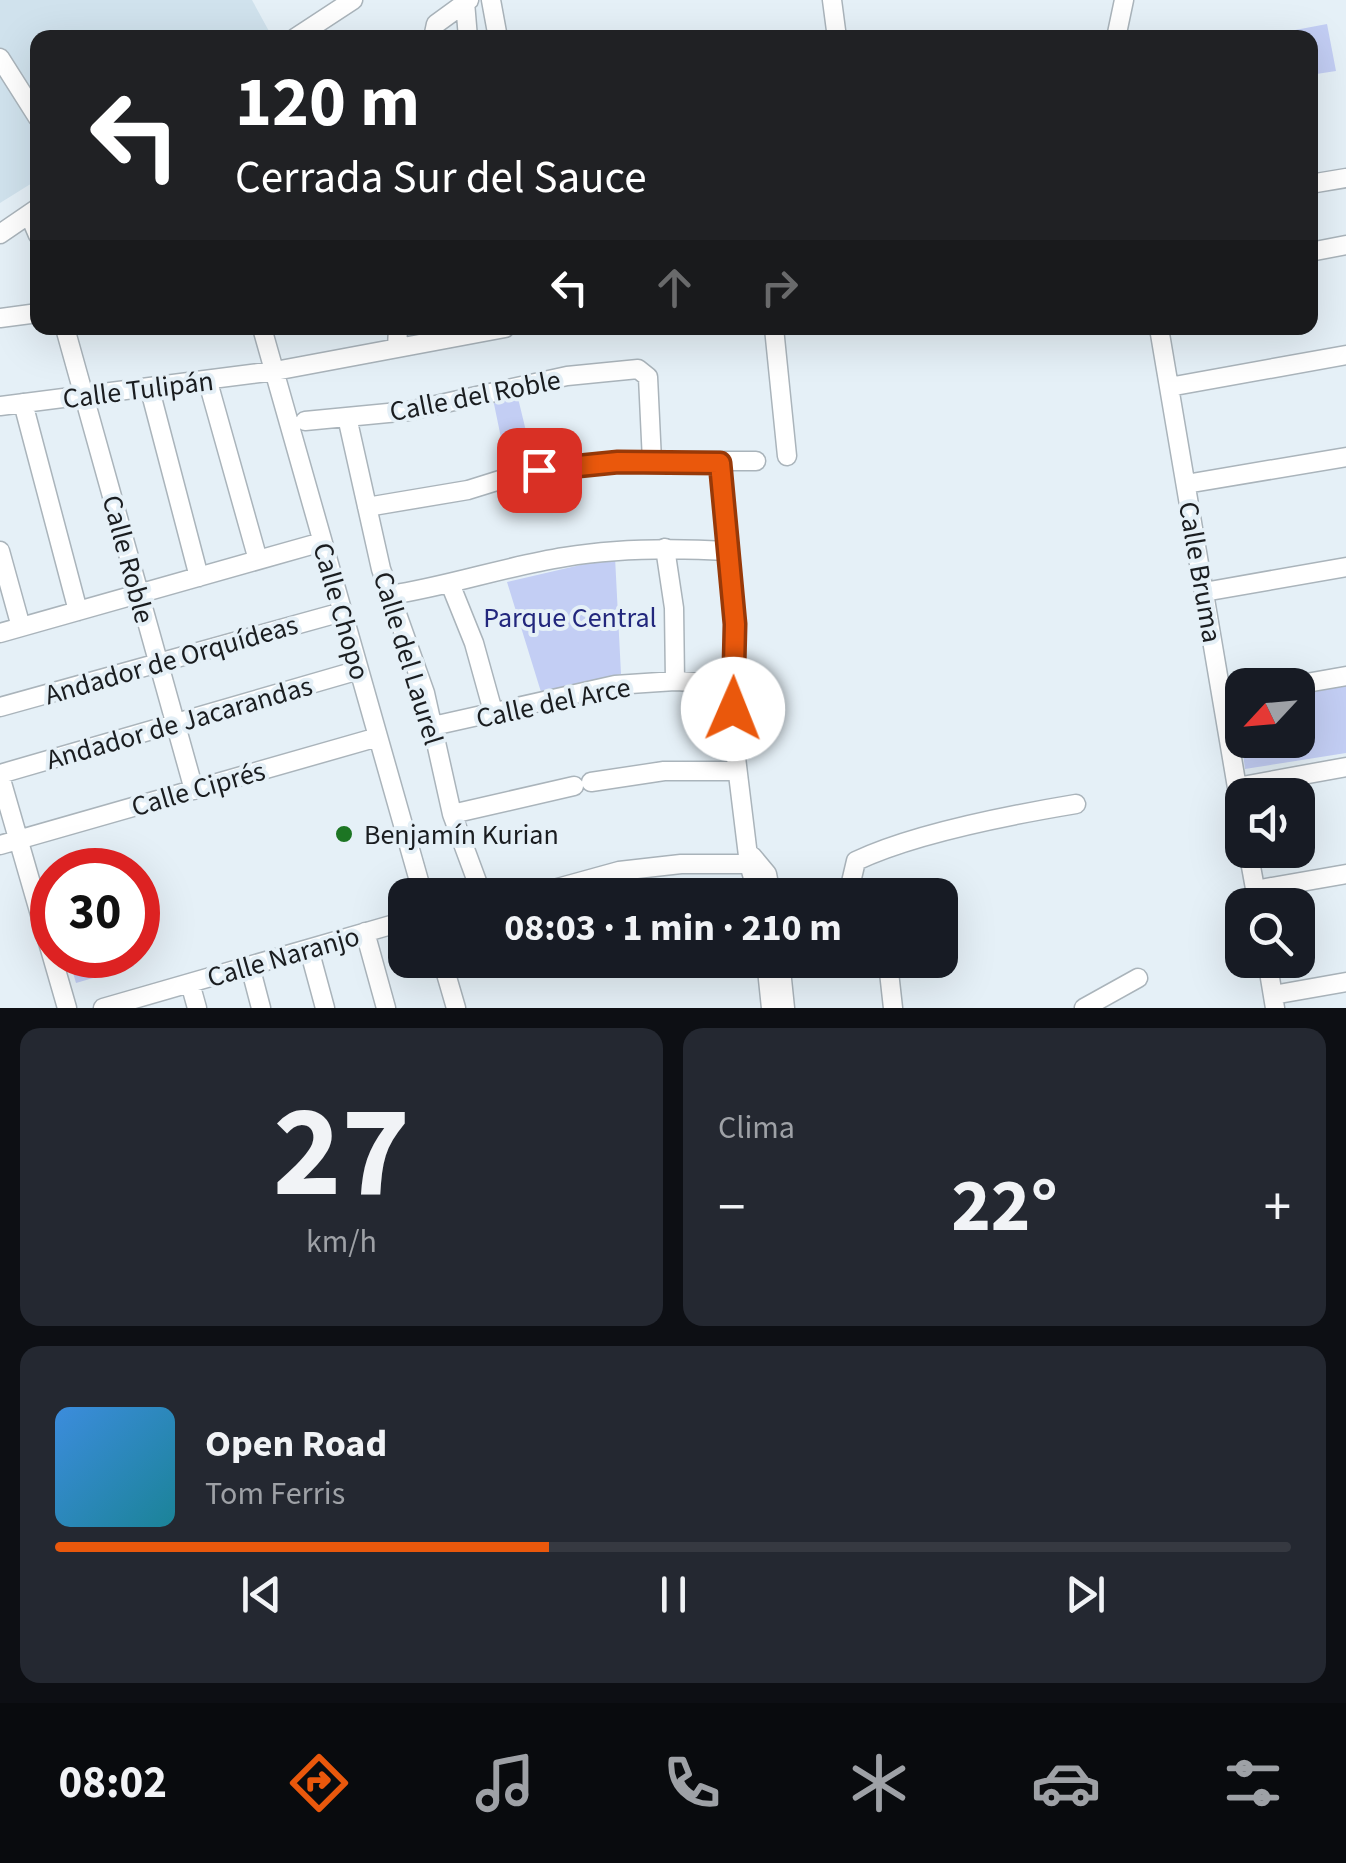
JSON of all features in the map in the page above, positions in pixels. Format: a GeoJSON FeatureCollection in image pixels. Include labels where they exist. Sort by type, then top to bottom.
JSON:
{"type":"FeatureCollection","features":[{"type":"Feature","properties":{"kind":"street"},"geometry":{"type":"LineString","coordinates":[[307,30],[351,0]]}},
{"type":"Feature","properties":{"kind":"street"},"geometry":{"type":"LineString","coordinates":[[492,0],[497,30]]}},
{"type":"Feature","properties":{"kind":"street"},"geometry":{"type":"LineString","coordinates":[[832,0],[837,30]]}},
{"type":"Feature","properties":{"kind":"street"},"geometry":{"type":"LineString","coordinates":[[1118,30],[1124,0]]}},
{"type":"Feature","properties":{"kind":"street"},"geometry":{"type":"LineString","coordinates":[[434,30],[436,24],[468,1]]}},
{"type":"Feature","properties":{"kind":"street"},"geometry":{"type":"LineString","coordinates":[[468,1],[468,30]]}},
{"type":"Feature","properties":{"kind":"street"},"geometry":{"type":"LineString","coordinates":[[0,58],[30,105]]}},
{"type":"Feature","properties":{"kind":"street"},"geometry":{"type":"LineString","coordinates":[[1318,183],[1346,178]]}},
{"type":"Feature","properties":{"kind":"street"},"geometry":{"type":"LineString","coordinates":[[0,234],[30,225]]}},
{"type":"Feature","properties":{"kind":"street"},"geometry":{"type":"LineString","coordinates":[[1318,251],[1346,246]]}},
{"type":"Feature","properties":{"kind":"street"},"geometry":{"type":"LineString","coordinates":[[0,318],[30,314]]}},
{"type":"Feature","properties":{"kind":"street","name":"Calle Roble"},"geometry":{"type":"LineString","coordinates":[[67,335],[194,790]]}},
{"type":"Feature","properties":{"kind":"street","name":"Calle Chopo"},"geometry":{"type":"LineString","coordinates":[[264,335],[418,878]]}},
{"type":"Feature","properties":{"kind":"street"},"geometry":{"type":"LineString","coordinates":[[397,348],[398,335]]}},
{"type":"Feature","properties":{"kind":"street","name":"Calle Tulipán"},"geometry":{"type":"LineString","coordinates":[[0,406],[208,382],[467,335]]}},
{"type":"Feature","properties":{"kind":"street"},"geometry":{"type":"LineString","coordinates":[[775,335],[787,456]]}},
{"type":"Feature","properties":{"kind":"street","name":"Calle Bruma"},"geometry":{"type":"LineString","coordinates":[[1160,335],[1236,778]]}},
{"type":"Feature","properties":{"kind":"street"},"geometry":{"type":"LineString","coordinates":[[1169,387],[1346,354]]}},
{"type":"Feature","properties":{"kind":"street","name":"Calle del Roble"},"geometry":{"type":"LineString","coordinates":[[305,421],[409,412],[566,376],[644,372],[648,376],[652,462]]}},
{"type":"Feature","properties":{"kind":"street"},"geometry":{"type":"LineString","coordinates":[[208,382],[258,560]]}},
{"type":"Feature","properties":{"kind":"street"},"geometry":{"type":"LineString","coordinates":[[150,390],[199,577]]}},
{"type":"Feature","properties":{"kind":"street"},"geometry":{"type":"LineString","coordinates":[[22,403],[78,611]]}},
{"type":"Feature","properties":{"kind":"street","name":"Calle del Laurel"},"geometry":{"type":"LineString","coordinates":[[347,417],[390,595],[433,726],[452,814],[476,878]]}},
{"type":"Feature","properties":{"kind":"street"},"geometry":{"type":"LineString","coordinates":[[1186,484],[1346,457]]}},
{"type":"Feature","properties":{"kind":"street"},"geometry":{"type":"LineString","coordinates":[[367,507],[468,490],[522,473],[578,464],[756,461]]}},
{"type":"Feature","properties":{"kind":"street"},"geometry":{"type":"LineString","coordinates":[[720,463],[735,624],[736,770],[755,878]]}},
{"type":"Feature","properties":{"kind":"street"},"geometry":{"type":"LineString","coordinates":[[0,633],[322,542]]}},
{"type":"Feature","properties":{"kind":"street"},"geometry":{"type":"LineString","coordinates":[[390,595],[451,586],[564,557],[665,548],[728,551]]}},
{"type":"Feature","properties":{"kind":"street"},"geometry":{"type":"LineString","coordinates":[[665,548],[674,608],[675,680]]}},
{"type":"Feature","properties":{"kind":"street"},"geometry":{"type":"LineString","coordinates":[[0,551],[21,627]]}},
{"type":"Feature","properties":{"kind":"street"},"geometry":{"type":"LineString","coordinates":[[1204,592],[1346,567]]}},
{"type":"Feature","properties":{"kind":"street"},"geometry":{"type":"LineString","coordinates":[[451,586],[474,643],[494,715]]}},
{"type":"Feature","properties":{"kind":"street","name":"Andador de Orquídeas"},"geometry":{"type":"LineString","coordinates":[[0,707],[342,612]]}},
{"type":"Feature","properties":{"kind":"street","name":"Andador de Jacarandas"},"geometry":{"type":"LineString","coordinates":[[0,775],[359,670]]}},
{"type":"Feature","properties":{"kind":"street"},"geometry":{"type":"LineString","coordinates":[[1315,681],[1346,676]]}},
{"type":"Feature","properties":{"kind":"street","name":"Calle del Arce"},"geometry":{"type":"LineString","coordinates":[[433,726],[615,685],[675,680],[733,684]]}},
{"type":"Feature","properties":{"kind":"street","name":"Calle Ciprés"},"geometry":{"type":"LineString","coordinates":[[9,842],[378,737]]}},
{"type":"Feature","properties":{"kind":"street"},"geometry":{"type":"LineString","coordinates":[[1289,778],[1346,768]]}},
{"type":"Feature","properties":{"kind":"street"},"geometry":{"type":"LineString","coordinates":[[452,814],[583,784],[664,771],[736,770]]}},
{"type":"Feature","properties":{"kind":"street"},"geometry":{"type":"LineString","coordinates":[[0,775],[9,842],[67,1008]]}},
{"type":"Feature","properties":{"kind":"street"},"geometry":{"type":"LineString","coordinates":[[849,878],[856,862],[879,850],[1002,816],[1076,804]]}},
{"type":"Feature","properties":{"kind":"street"},"geometry":{"type":"LineString","coordinates":[[590,878],[618,870],[752,860],[767,878]]}},
{"type":"Feature","properties":{"kind":"street"},"geometry":{"type":"LineString","coordinates":[[1291,888],[1346,874]]}},
{"type":"Feature","properties":{"kind":"street","name":"Calle Naranjo"},"geometry":{"type":"LineString","coordinates":[[103,1008],[132,1004],[190,983],[388,926]]}},
{"type":"Feature","properties":{"kind":"street"},"geometry":{"type":"LineString","coordinates":[[366,932],[386,1008]]}},
{"type":"Feature","properties":{"kind":"street"},"geometry":{"type":"LineString","coordinates":[[308,948],[325,1008]]}},
{"type":"Feature","properties":{"kind":"street"},"geometry":{"type":"LineString","coordinates":[[250,966],[261,1008]]}},
{"type":"Feature","properties":{"kind":"street"},"geometry":{"type":"LineString","coordinates":[[447,978],[456,1008]]}},
{"type":"Feature","properties":{"kind":"street"},"geometry":{"type":"LineString","coordinates":[[768,978],[771,1008]]}},
{"type":"Feature","properties":{"kind":"street"},"geometry":{"type":"LineString","coordinates":[[782,978],[785,1008]]}},
{"type":"Feature","properties":{"kind":"street"},"geometry":{"type":"LineString","coordinates":[[890,978],[893,1008]]}},
{"type":"Feature","properties":{"kind":"street"},"geometry":{"type":"LineString","coordinates":[[1084,1008],[1138,978]]}},
{"type":"Feature","properties":{"kind":"street"},"geometry":{"type":"LineString","coordinates":[[1274,1002],[1346,982]]}},
{"type":"Feature","properties":{"kind":"street"},"geometry":{"type":"LineString","coordinates":[[190,983],[196,1008]]}},
{"type":"Feature","properties":{"kind":"shaded area"},"geometry":{"type":"Polygon","coordinates":[[[0,0],[252,0],[268,30],[30,30],[30,184],[0,203],[0,0]]]}},
{"type":"Feature","properties":{"kind":"green space"},"geometry":{"type":"Polygon","coordinates":[[[1327,24],[1336,71],[1318,74],[1318,30],[1295,30],[1327,24]]]}},
{"type":"Feature","properties":{"kind":"green space"},"geometry":{"type":"Polygon","coordinates":[[[517,394],[533,460],[507,467],[493,399],[517,394]]]}},
{"type":"Feature","properties":{"kind":"green space","name":"Parque Central"},"geometry":{"type":"Polygon","coordinates":[[[615,557],[621,674],[541,692],[507,582],[615,557]]]}},
{"type":"Feature","properties":{"kind":"green space"},"geometry":{"type":"Polygon","coordinates":[[[1346,685],[1346,753],[1315,758],[1315,691],[1346,685]]]}},
{"type":"Feature","properties":{"kind":"green space"},"geometry":{"type":"Polygon","coordinates":[[[1244,758],[1314,758],[1245,769],[1244,758]]]}},
{"type":"Feature","properties":{"kind":"place","name":"Benjamín Kurian"},"geometry":{"type":"Point","coordinates":[344,834]}},
{"type":"Feature","properties":{"kind":"route"},"geometry":{"type":"LineString","coordinates":[[539,470],[618,462],[720,463],[735,624],[733,709]]}}]}
